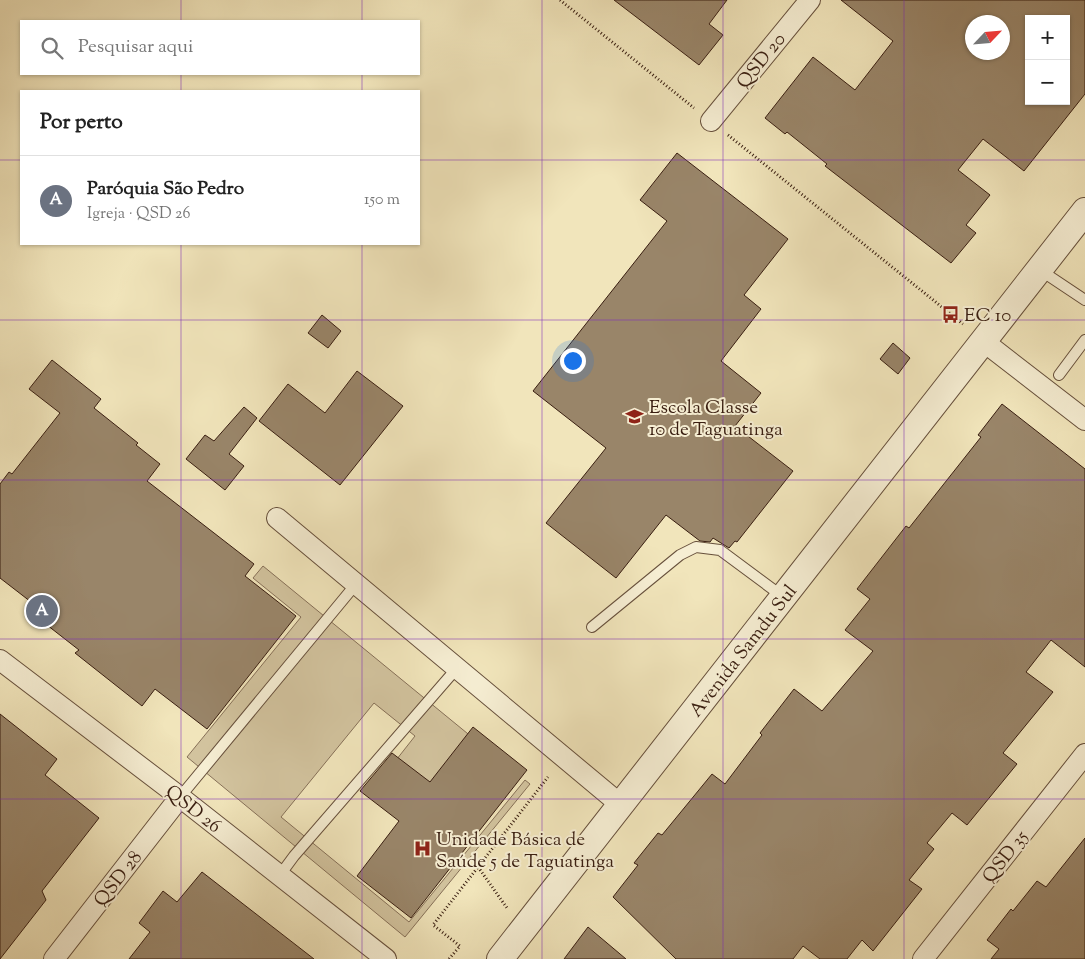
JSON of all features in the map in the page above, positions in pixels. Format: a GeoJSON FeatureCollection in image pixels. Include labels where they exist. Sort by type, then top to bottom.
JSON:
{"type":"FeatureCollection","features":[{"type":"Feature","properties":{"kind":"street","name":"QSD 20"},"geometry":{"type":"LineString","coordinates":[[711,121],[810,0]]}},
{"type":"Feature","properties":{"kind":"street","name":"Avenida Samdu Sul"},"geometry":{"type":"LineString","coordinates":[[500,959],[1085,211]]}},
{"type":"Feature","properties":{"kind":"street"},"geometry":{"type":"LineString","coordinates":[[983,341],[1085,420]]}},
{"type":"Feature","properties":{"kind":"street"},"geometry":{"type":"LineString","coordinates":[[277,518],[621,805]]}},
{"type":"Feature","properties":{"kind":"street","name":"QSD 26"},"geometry":{"type":"LineString","coordinates":[[0,660],[180,797],[386,959]]}},
{"type":"Feature","properties":{"kind":"street","name":"QSD 35"},"geometry":{"type":"LineString","coordinates":[[923,959],[1085,754]]}},
{"type":"Feature","properties":{"kind":"street","name":"QSD 28"},"geometry":{"type":"LineString","coordinates":[[54,959],[180,797]]}},
{"type":"Feature","properties":{"kind":"lane"},"geometry":{"type":"LineString","coordinates":[[1039,269],[1085,300]]}},
{"type":"Feature","properties":{"kind":"lane"},"geometry":{"type":"LineString","coordinates":[[1058,375],[1085,340]]}},
{"type":"Feature","properties":{"kind":"lane"},"geometry":{"type":"LineString","coordinates":[[592,627],[680,555],[696,547],[720,550],[783,597]]}},
{"type":"Feature","properties":{"kind":"lane"},"geometry":{"type":"LineString","coordinates":[[180,797],[356,584]]}},
{"type":"Feature","properties":{"kind":"lane"},"geometry":{"type":"LineString","coordinates":[[280,876],[301,849],[457,668]]}},
{"type":"Feature","properties":{"kind":"path"},"geometry":{"type":"LineString","coordinates":[[560,0],[983,341]]}},
{"type":"Feature","properties":{"kind":"path"},"geometry":{"type":"LineString","coordinates":[[449,959],[460,946],[433,925],[477,865],[548,777]]}},
{"type":"Feature","properties":{"kind":"path"},"geometry":{"type":"LineString","coordinates":[[477,865],[508,910]]}},
{"type":"Feature","properties":{"kind":"shaded area"},"geometry":{"type":"Polygon","coordinates":[[[263,566],[473,738],[428,793],[393,764],[415,736],[374,703],[281,817],[409,922],[525,780],[530,784],[405,937],[187,757],[301,617],[253,578],[263,566]]]}},
{"type":"Feature","properties":{"kind":"building"},"geometry":{"type":"Polygon","coordinates":[[[614,0],[727,0],[709,24],[723,35],[699,65],[614,0]]]}},
{"type":"Feature","properties":{"kind":"building"},"geometry":{"type":"Polygon","coordinates":[[[841,0],[1085,0],[1085,94],[1024,171],[983,139],[958,170],[990,195],[966,225],[976,233],[951,263],[825,166],[827,164],[787,132],[785,134],[765,118],[813,57],[855,90],[893,41],[841,0]]]}},
{"type":"Feature","properties":{"kind":"building"},"geometry":{"type":"Polygon","coordinates":[[[677,153],[788,239],[744,295],[761,309],[721,361],[761,393],[735,426],[793,471],[737,542],[735,541],[729,548],[713,538],[710,542],[700,541],[666,515],[616,578],[546,523],[606,448],[533,391],[667,221],[640,200],[677,153]]]}},
{"type":"Feature","properties":{"kind":"building"},"geometry":{"type":"Polygon","coordinates":[[[322,315],[341,331],[328,348],[308,333],[322,315]]]}},
{"type":"Feature","properties":{"kind":"building"},"geometry":{"type":"Polygon","coordinates":[[[893,343],[910,358],[898,374],[880,359],[893,343]]]}},
{"type":"Feature","properties":{"kind":"building"},"geometry":{"type":"Polygon","coordinates":[[[52,360],[101,399],[94,408],[138,443],[136,445],[160,464],[147,481],[254,564],[245,576],[296,616],[207,729],[155,689],[142,706],[75,653],[79,650],[38,618],[44,612],[0,578],[0,484],[9,472],[12,474],[60,413],[29,389],[52,360]]]}},
{"type":"Feature","properties":{"kind":"building"},"geometry":{"type":"Polygon","coordinates":[[[357,371],[403,406],[340,485],[259,421],[288,384],[325,413],[357,371]]]}},
{"type":"Feature","properties":{"kind":"building"},"geometry":{"type":"Polygon","coordinates":[[[1002,404],[1085,469],[1085,667],[1051,640],[1026,672],[1053,692],[1003,753],[1017,764],[967,825],[952,813],[927,843],[934,849],[909,880],[922,889],[873,951],[862,940],[847,959],[820,959],[803,946],[793,959],[676,959],[613,897],[638,865],[634,863],[658,833],[662,835],[712,774],[725,784],[762,735],[760,733],[794,689],[822,711],[873,651],[845,630],[870,599],[857,589],[906,526],[909,528],[981,437],[978,435],[1002,404]]]}},
{"type":"Feature","properties":{"kind":"building"},"geometry":{"type":"Polygon","coordinates":[[[244,407],[257,418],[229,454],[244,466],[225,490],[186,459],[205,435],[214,441],[244,407]]]}},
{"type":"Feature","properties":{"kind":"building"},"geometry":{"type":"Polygon","coordinates":[[[0,714],[57,759],[45,775],[99,818],[42,891],[46,900],[0,959],[0,714]]]}},
{"type":"Feature","properties":{"kind":"building","name":"Unidade Básica de Saúde 5 de Taguatinga"},"geometry":{"type":"Polygon","coordinates":[[[473,727],[527,770],[411,918],[357,876],[399,821],[360,791],[392,753],[430,782],[473,727]]]}},
{"type":"Feature","properties":{"kind":"building"},"geometry":{"type":"Polygon","coordinates":[[[1085,838],[1085,959],[991,959],[999,949],[987,940],[1011,909],[1013,911],[1037,881],[1046,887],[1085,838]]]}},
{"type":"Feature","properties":{"kind":"building"},"geometry":{"type":"Polygon","coordinates":[[[202,872],[314,959],[129,959],[150,932],[139,923],[163,891],[177,902],[202,872]]]}},
{"type":"Feature","properties":{"kind":"building"},"geometry":{"type":"Polygon","coordinates":[[[588,927],[626,959],[564,959],[588,927]]]}},
{"type":"Feature","properties":{"kind":"place","name":"EC 10"},"geometry":{"type":"Point","coordinates":[950,314]}},
{"type":"Feature","properties":{"kind":"place","name":"Escola Classe 10 de Taguatinga"},"geometry":{"type":"Point","coordinates":[635,417]}},
{"type":"Feature","properties":{"kind":"place","name":"Paróquia São Pedro"},"geometry":{"type":"Point","coordinates":[42,611]}},
{"type":"Feature","properties":{"kind":"place","name":"Unidade Básica de Saúde 5 de Taguatinga"},"geometry":{"type":"Point","coordinates":[422,849]}}]}
